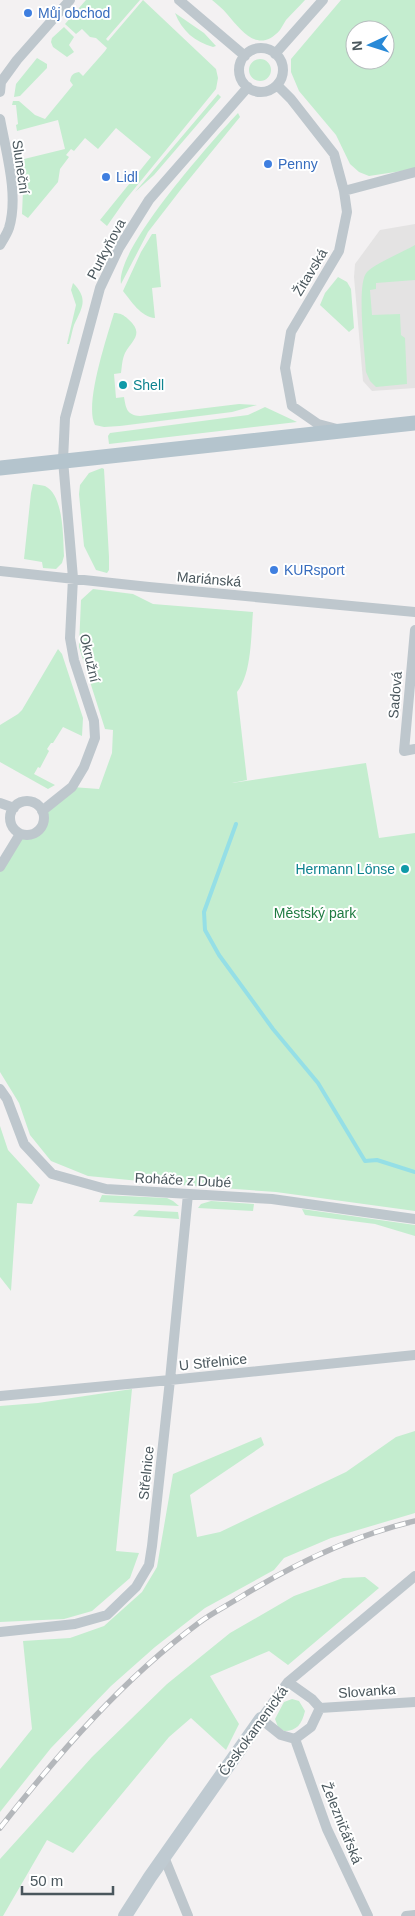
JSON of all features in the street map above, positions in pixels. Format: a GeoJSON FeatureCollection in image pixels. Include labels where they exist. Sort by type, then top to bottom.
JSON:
{"type":"FeatureCollection","features":[{"type":"Feature","properties":{"kind":"main road"},"geometry":{"type":"LineString","coordinates":[[0,468],[415,423]]}},
{"type":"Feature","properties":{"kind":"street"},"geometry":{"type":"LineString","coordinates":[[0,92],[1,82],[17,60],[70,0]]}},
{"type":"Feature","properties":{"kind":"street"},"geometry":{"type":"LineString","coordinates":[[178,0],[245,56]]}},
{"type":"Feature","properties":{"kind":"street"},"geometry":{"type":"LineString","coordinates":[[275,54],[323,0]]}},
{"type":"Feature","properties":{"kind":"street"},"geometry":{"type":"LineString","coordinates":[[259,49],[268,50],[275,54],[283,68],[282,77],[277,85],[270,90],[261,92],[248,87],[243,81],[240,70],[245,56],[251,51],[259,49]]}},
{"type":"Feature","properties":{"kind":"street","name":"Žitavská"},"geometry":{"type":"LineString","coordinates":[[277,85],[291,99],[334,154],[344,191],[347,212],[339,250],[291,332],[285,368],[292,406],[318,424],[340,430]]}},
{"type":"Feature","properties":{"kind":"street","name":"Purkyňova"},"geometry":{"type":"LineString","coordinates":[[63,460],[65,418],[76,375],[100,288],[119,248],[148,200],[248,87]]}},
{"type":"Feature","properties":{"kind":"street","name":"Sluneční"},"geometry":{"type":"LineString","coordinates":[[0,119],[11,180],[12,210],[9,229],[0,245]]}},
{"type":"Feature","properties":{"kind":"street"},"geometry":{"type":"LineString","coordinates":[[344,191],[415,172]]}},
{"type":"Feature","properties":{"kind":"street","name":"Okružní"},"geometry":{"type":"LineString","coordinates":[[42,811],[72,788],[84,767],[95,738],[94,721],[74,660],[70,638],[73,578],[63,460]]}},
{"type":"Feature","properties":{"kind":"street","name":"Mariánská"},"geometry":{"type":"LineString","coordinates":[[0,571],[415,612]]}},
{"type":"Feature","properties":{"kind":"street","name":"Sadová"},"geometry":{"type":"LineString","coordinates":[[415,630],[404,751],[415,748]]}},
{"type":"Feature","properties":{"kind":"street"},"geometry":{"type":"LineString","coordinates":[[32,802],[38,805],[42,811],[44,822],[39,830],[30,835],[20,834],[12,825],[11,814],[18,804],[32,802]]}},
{"type":"Feature","properties":{"kind":"street"},"geometry":{"type":"LineString","coordinates":[[0,803],[14,808]]}},
{"type":"Feature","properties":{"kind":"street"},"geometry":{"type":"LineString","coordinates":[[0,867],[20,834]]}},
{"type":"Feature","properties":{"kind":"street","name":"Roháče z Dubé"},"geometry":{"type":"LineString","coordinates":[[0,1089],[7,1099],[24,1144],[52,1174],[106,1189],[272,1199],[415,1219]]}},
{"type":"Feature","properties":{"kind":"street","name":"U Střelnice"},"geometry":{"type":"LineString","coordinates":[[188,1194],[170,1380],[415,1355]]}},
{"type":"Feature","properties":{"kind":"street"},"geometry":{"type":"LineString","coordinates":[[0,1396],[170,1380]]}},
{"type":"Feature","properties":{"kind":"street","name":"Střelnice"},"geometry":{"type":"LineString","coordinates":[[0,1632],[76,1624],[107,1615],[136,1588],[148,1565],[152,1546],[170,1380]]}},
{"type":"Feature","properties":{"kind":"street","name":"Českokamenická"},"geometry":{"type":"LineString","coordinates":[[125,1916],[164,1857],[288,1682],[415,1576]]}},
{"type":"Feature","properties":{"kind":"street"},"geometry":{"type":"LineString","coordinates":[[261,1719],[281,1734],[295,1739],[311,1727],[320,1708],[312,1699],[288,1682]]}},
{"type":"Feature","properties":{"kind":"street","name":"Slovanka"},"geometry":{"type":"LineString","coordinates":[[320,1708],[415,1702]]}},
{"type":"Feature","properties":{"kind":"street","name":"Železničářská"},"geometry":{"type":"LineString","coordinates":[[295,1739],[327,1829],[368,1916]]}},
{"type":"Feature","properties":{"kind":"street"},"geometry":{"type":"LineString","coordinates":[[164,1857],[188,1916]]}},
{"type":"Feature","properties":{"kind":"street"},"geometry":{"type":"LineString","coordinates":[[406,1916],[415,1915]]}},
{"type":"Feature","properties":{"kind":"shaded area"},"geometry":{"type":"Polygon","coordinates":[[[415,224],[415,388],[372,391],[363,381],[354,277],[355,264],[380,230],[415,224]]]}},
{"type":"Feature","properties":{"kind":"green space"},"geometry":{"type":"Polygon","coordinates":[[[86,0],[140,0],[106,39],[108,41],[143,0],[216,69],[218,78],[216,89],[126,199],[107,226],[100,220],[151,157],[116,128],[98,149],[85,138],[74,151],[71,149],[66,155],[69,157],[60,169],[58,182],[28,218],[22,214],[23,190],[20,160],[65,149],[58,120],[17,131],[16,105],[12,105],[13,101],[19,101],[35,115],[45,119],[73,85],[70,81],[71,77],[79,72],[83,76],[105,51],[107,48],[96,38],[90,37],[82,29],[76,34],[65,24],[86,0]]]}},
{"type":"Feature","properties":{"kind":"green space"},"geometry":{"type":"Polygon","coordinates":[[[212,0],[305,0],[272,37],[257,40],[244,33],[224,10],[212,0]]]}},
{"type":"Feature","properties":{"kind":"green space"},"geometry":{"type":"Polygon","coordinates":[[[341,0],[415,0],[415,169],[369,176],[359,172],[350,164],[336,135],[299,91],[291,72],[291,59],[341,0]]]}},
{"type":"Feature","properties":{"kind":"green space"},"geometry":{"type":"Polygon","coordinates":[[[175,13],[204,33],[216,46],[206,45],[190,35],[181,25],[175,13]]]}},
{"type":"Feature","properties":{"kind":"green space"},"geometry":{"type":"Polygon","coordinates":[[[64,27],[74,37],[69,45],[74,52],[67,57],[53,47],[51,42],[52,38],[64,27]]]}},
{"type":"Feature","properties":{"kind":"green space"},"geometry":{"type":"Polygon","coordinates":[[[37,58],[47,64],[47,68],[20,96],[14,97],[16,84],[37,58]]]}},
{"type":"Feature","properties":{"kind":"green space"},"geometry":{"type":"Polygon","coordinates":[[[260,59],[270,66],[271,70],[264,80],[260,81],[250,74],[249,70],[256,60],[260,59]]]}},
{"type":"Feature","properties":{"kind":"green space"},"geometry":{"type":"Polygon","coordinates":[[[218,94],[221,97],[154,175],[135,192],[218,94]]]}},
{"type":"Feature","properties":{"kind":"green space"},"geometry":{"type":"Polygon","coordinates":[[[238,113],[240,117],[148,232],[121,284],[123,268],[133,246],[149,222],[188,170],[238,113]]]}},
{"type":"Feature","properties":{"kind":"green space"},"geometry":{"type":"Polygon","coordinates":[[[152,234],[156,234],[161,287],[152,288],[155,318],[141,312],[123,291],[141,252],[152,234]]]}},
{"type":"Feature","properties":{"kind":"green space"},"geometry":{"type":"Polygon","coordinates":[[[415,245],[415,280],[376,283],[376,289],[370,290],[372,315],[400,314],[401,335],[405,338],[407,384],[376,387],[370,381],[366,372],[362,303],[364,279],[367,272],[383,261],[415,245]]]}},
{"type":"Feature","properties":{"kind":"green space"},"geometry":{"type":"Polygon","coordinates":[[[338,277],[347,282],[351,289],[354,328],[349,332],[320,305],[325,293],[338,277]]]}},
{"type":"Feature","properties":{"kind":"green space"},"geometry":{"type":"Polygon","coordinates":[[[73,283],[81,294],[82,304],[69,344],[67,344],[76,305],[71,290],[73,283]]]}},
{"type":"Feature","properties":{"kind":"green space"},"geometry":{"type":"Polygon","coordinates":[[[114,313],[123,315],[136,329],[136,337],[124,356],[121,373],[114,374],[116,398],[124,397],[130,413],[140,416],[239,404],[257,405],[232,412],[120,426],[104,427],[95,425],[92,415],[94,387],[114,313]]]}},
{"type":"Feature","properties":{"kind":"green space"},"geometry":{"type":"Polygon","coordinates":[[[265,407],[297,422],[109,444],[108,436],[110,433],[248,415],[265,407]]]}},
{"type":"Feature","properties":{"kind":"green space"},"geometry":{"type":"Polygon","coordinates":[[[104,469],[109,557],[109,570],[107,573],[96,570],[84,546],[79,494],[80,485],[89,473],[104,469]]]}},
{"type":"Feature","properties":{"kind":"green space"},"geometry":{"type":"Polygon","coordinates":[[[33,484],[45,486],[51,491],[59,507],[63,528],[64,556],[62,563],[56,569],[43,568],[42,562],[24,559],[33,484]]]}},
{"type":"Feature","properties":{"kind":"green space","name":"Městský park"},"geometry":{"type":"Polygon","coordinates":[[[93,589],[133,594],[153,604],[253,612],[246,675],[237,692],[247,780],[232,783],[366,763],[379,838],[415,833],[415,1211],[276,1192],[88,1176],[51,1161],[30,1135],[19,1103],[0,1072],[0,870],[20,834],[36,833],[39,830],[43,817],[42,811],[72,787],[99,789],[112,753],[113,730],[105,729],[79,647],[81,600],[93,589]]]}},
{"type":"Feature","properties":{"kind":"green space"},"geometry":{"type":"Polygon","coordinates":[[[58,649],[62,654],[83,718],[82,736],[63,727],[47,749],[49,751],[40,768],[38,767],[34,774],[55,785],[48,789],[0,762],[0,725],[22,710],[58,649]]]}},
{"type":"Feature","properties":{"kind":"green space"},"geometry":{"type":"Polygon","coordinates":[[[0,1126],[8,1150],[40,1185],[32,1204],[17,1203],[11,1291],[0,1277],[0,1126]]]}},
{"type":"Feature","properties":{"kind":"green space"},"geometry":{"type":"Polygon","coordinates":[[[102,1195],[167,1198],[179,1206],[99,1202],[102,1195]]]}},
{"type":"Feature","properties":{"kind":"green space"},"geometry":{"type":"Polygon","coordinates":[[[211,1201],[254,1204],[253,1211],[198,1208],[201,1204],[211,1201]]]}},
{"type":"Feature","properties":{"kind":"green space"},"geometry":{"type":"Polygon","coordinates":[[[302,1209],[415,1225],[415,1236],[375,1224],[305,1215],[302,1209]]]}},
{"type":"Feature","properties":{"kind":"green space"},"geometry":{"type":"Polygon","coordinates":[[[139,1210],[178,1212],[179,1219],[133,1216],[139,1210]]]}},
{"type":"Feature","properties":{"kind":"green space"},"geometry":{"type":"Polygon","coordinates":[[[132,1389],[116,1551],[139,1553],[130,1578],[92,1611],[64,1619],[0,1622],[0,1406],[38,1403],[132,1389]]]}},
{"type":"Feature","properties":{"kind":"green space"},"geometry":{"type":"Polygon","coordinates":[[[415,1431],[415,1513],[331,1538],[284,1558],[274,1570],[205,1608],[155,1647],[111,1686],[51,1748],[0,1812],[0,1769],[32,1729],[23,1641],[70,1638],[104,1626],[142,1592],[157,1567],[173,1474],[261,1437],[264,1445],[190,1495],[197,1537],[220,1532],[346,1472],[396,1437],[415,1431]]]}},
{"type":"Feature","properties":{"kind":"green space"},"geometry":{"type":"Polygon","coordinates":[[[365,1577],[379,1588],[288,1665],[269,1651],[210,1676],[239,1724],[226,1750],[191,1718],[169,1737],[73,1853],[47,1840],[3,1916],[0,1916],[0,1859],[92,1757],[167,1684],[230,1633],[294,1596],[343,1578],[365,1577]]]}},
{"type":"Feature","properties":{"kind":"green space"},"geometry":{"type":"Polygon","coordinates":[[[292,1699],[299,1701],[305,1711],[302,1720],[296,1728],[284,1731],[278,1727],[275,1719],[284,1702],[292,1699]]]}},
{"type":"Feature","properties":{"kind":"waterway"},"geometry":{"type":"LineString","coordinates":[[236,824],[204,912],[205,930],[219,955],[273,1029],[318,1083],[365,1161],[377,1160],[415,1172]]}},
{"type":"Feature","properties":{"kind":"railway"},"geometry":{"type":"LineString","coordinates":[[0,1828],[45,1772],[118,1692],[200,1622],[281,1574],[324,1552],[391,1527],[415,1521]]}},
{"type":"Feature","properties":{"kind":"place","name":"Můj obchod"},"geometry":{"type":"Point","coordinates":[28,13]}},
{"type":"Feature","properties":{"kind":"place","name":"Penny"},"geometry":{"type":"Point","coordinates":[268,164]}},
{"type":"Feature","properties":{"kind":"place","name":"Lidl"},"geometry":{"type":"Point","coordinates":[106,177]}},
{"type":"Feature","properties":{"kind":"place","name":"Shell"},"geometry":{"type":"Point","coordinates":[123,385]}},
{"type":"Feature","properties":{"kind":"place","name":"KURsport"},"geometry":{"type":"Point","coordinates":[274,570]}},
{"type":"Feature","properties":{"kind":"place","name":"Hermann Lönse"},"geometry":{"type":"Point","coordinates":[405,869]}}]}
